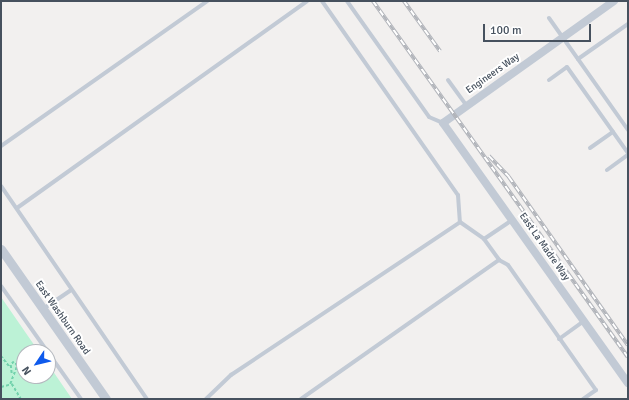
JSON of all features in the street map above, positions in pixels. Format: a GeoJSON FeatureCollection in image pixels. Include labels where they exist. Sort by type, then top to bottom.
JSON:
{"type":"FeatureCollection","features":[{"type":"Feature","properties":{"kind":"street","name":"Engineers Way"},"geometry":{"type":"LineString","coordinates":[[443,123],[466,105],[614,1]]}},
{"type":"Feature","properties":{"kind":"street","name":"East La Madre Way"},"geometry":{"type":"LineString","coordinates":[[443,123],[628,383]]}},
{"type":"Feature","properties":{"kind":"street","name":"East Washburn Road"},"geometry":{"type":"LineString","coordinates":[[1,249],[106,399]]}},
{"type":"Feature","properties":{"kind":"lane"},"geometry":{"type":"LineString","coordinates":[[1,146],[207,1]]}},
{"type":"Feature","properties":{"kind":"lane"},"geometry":{"type":"LineString","coordinates":[[17,208],[307,1]]}},
{"type":"Feature","properties":{"kind":"lane"},"geometry":{"type":"LineString","coordinates":[[322,1],[458,195],[460,222]]}},
{"type":"Feature","properties":{"kind":"lane"},"geometry":{"type":"LineString","coordinates":[[347,1],[429,117],[443,123]]}},
{"type":"Feature","properties":{"kind":"lane"},"geometry":{"type":"LineString","coordinates":[[548,18],[628,130]]}},
{"type":"Feature","properties":{"kind":"lane"},"geometry":{"type":"LineString","coordinates":[[578,59],[628,24]]}},
{"type":"Feature","properties":{"kind":"lane"},"geometry":{"type":"LineString","coordinates":[[549,80],[567,67],[628,154],[607,170]]}},
{"type":"Feature","properties":{"kind":"lane"},"geometry":{"type":"LineString","coordinates":[[448,80],[466,105]]}},
{"type":"Feature","properties":{"kind":"lane"},"geometry":{"type":"LineString","coordinates":[[590,148],[613,132]]}},
{"type":"Feature","properties":{"kind":"lane"},"geometry":{"type":"LineString","coordinates":[[1,186],[147,399]]}},
{"type":"Feature","properties":{"kind":"lane"},"geometry":{"type":"LineString","coordinates":[[484,239],[512,220]]}},
{"type":"Feature","properties":{"kind":"lane"},"geometry":{"type":"LineString","coordinates":[[460,222],[484,239],[499,260],[508,265],[596,390],[583,399]]}},
{"type":"Feature","properties":{"kind":"lane"},"geometry":{"type":"LineString","coordinates":[[206,399],[231,375],[460,222]]}},
{"type":"Feature","properties":{"kind":"lane"},"geometry":{"type":"LineString","coordinates":[[301,399],[499,260]]}},
{"type":"Feature","properties":{"kind":"lane"},"geometry":{"type":"LineString","coordinates":[[1,286],[81,399]]}},
{"type":"Feature","properties":{"kind":"lane"},"geometry":{"type":"LineString","coordinates":[[43,309],[71,290]]}},
{"type":"Feature","properties":{"kind":"lane"},"geometry":{"type":"LineString","coordinates":[[559,339],[584,321]]}},
{"type":"Feature","properties":{"kind":"path"},"geometry":{"type":"LineString","coordinates":[[1,356],[10,367],[12,375]]}},
{"type":"Feature","properties":{"kind":"path"},"geometry":{"type":"LineString","coordinates":[[10,367],[16,364],[10,384],[21,399]]}},
{"type":"Feature","properties":{"kind":"path"},"geometry":{"type":"LineString","coordinates":[[1,388],[10,384]]}},
{"type":"Feature","properties":{"kind":"green space"},"geometry":{"type":"Polygon","coordinates":[[[1,297],[33,344],[16,344],[16,384],[56,384],[56,376],[72,399],[1,399],[1,297]]]}},
{"type":"Feature","properties":{"kind":"railway"},"geometry":{"type":"LineString","coordinates":[[373,1],[628,357]]}},
{"type":"Feature","properties":{"kind":"railway"},"geometry":{"type":"LineString","coordinates":[[404,1],[440,51]]}},
{"type":"Feature","properties":{"kind":"railway"},"geometry":{"type":"LineString","coordinates":[[489,156],[509,177],[628,345]]}}]}
